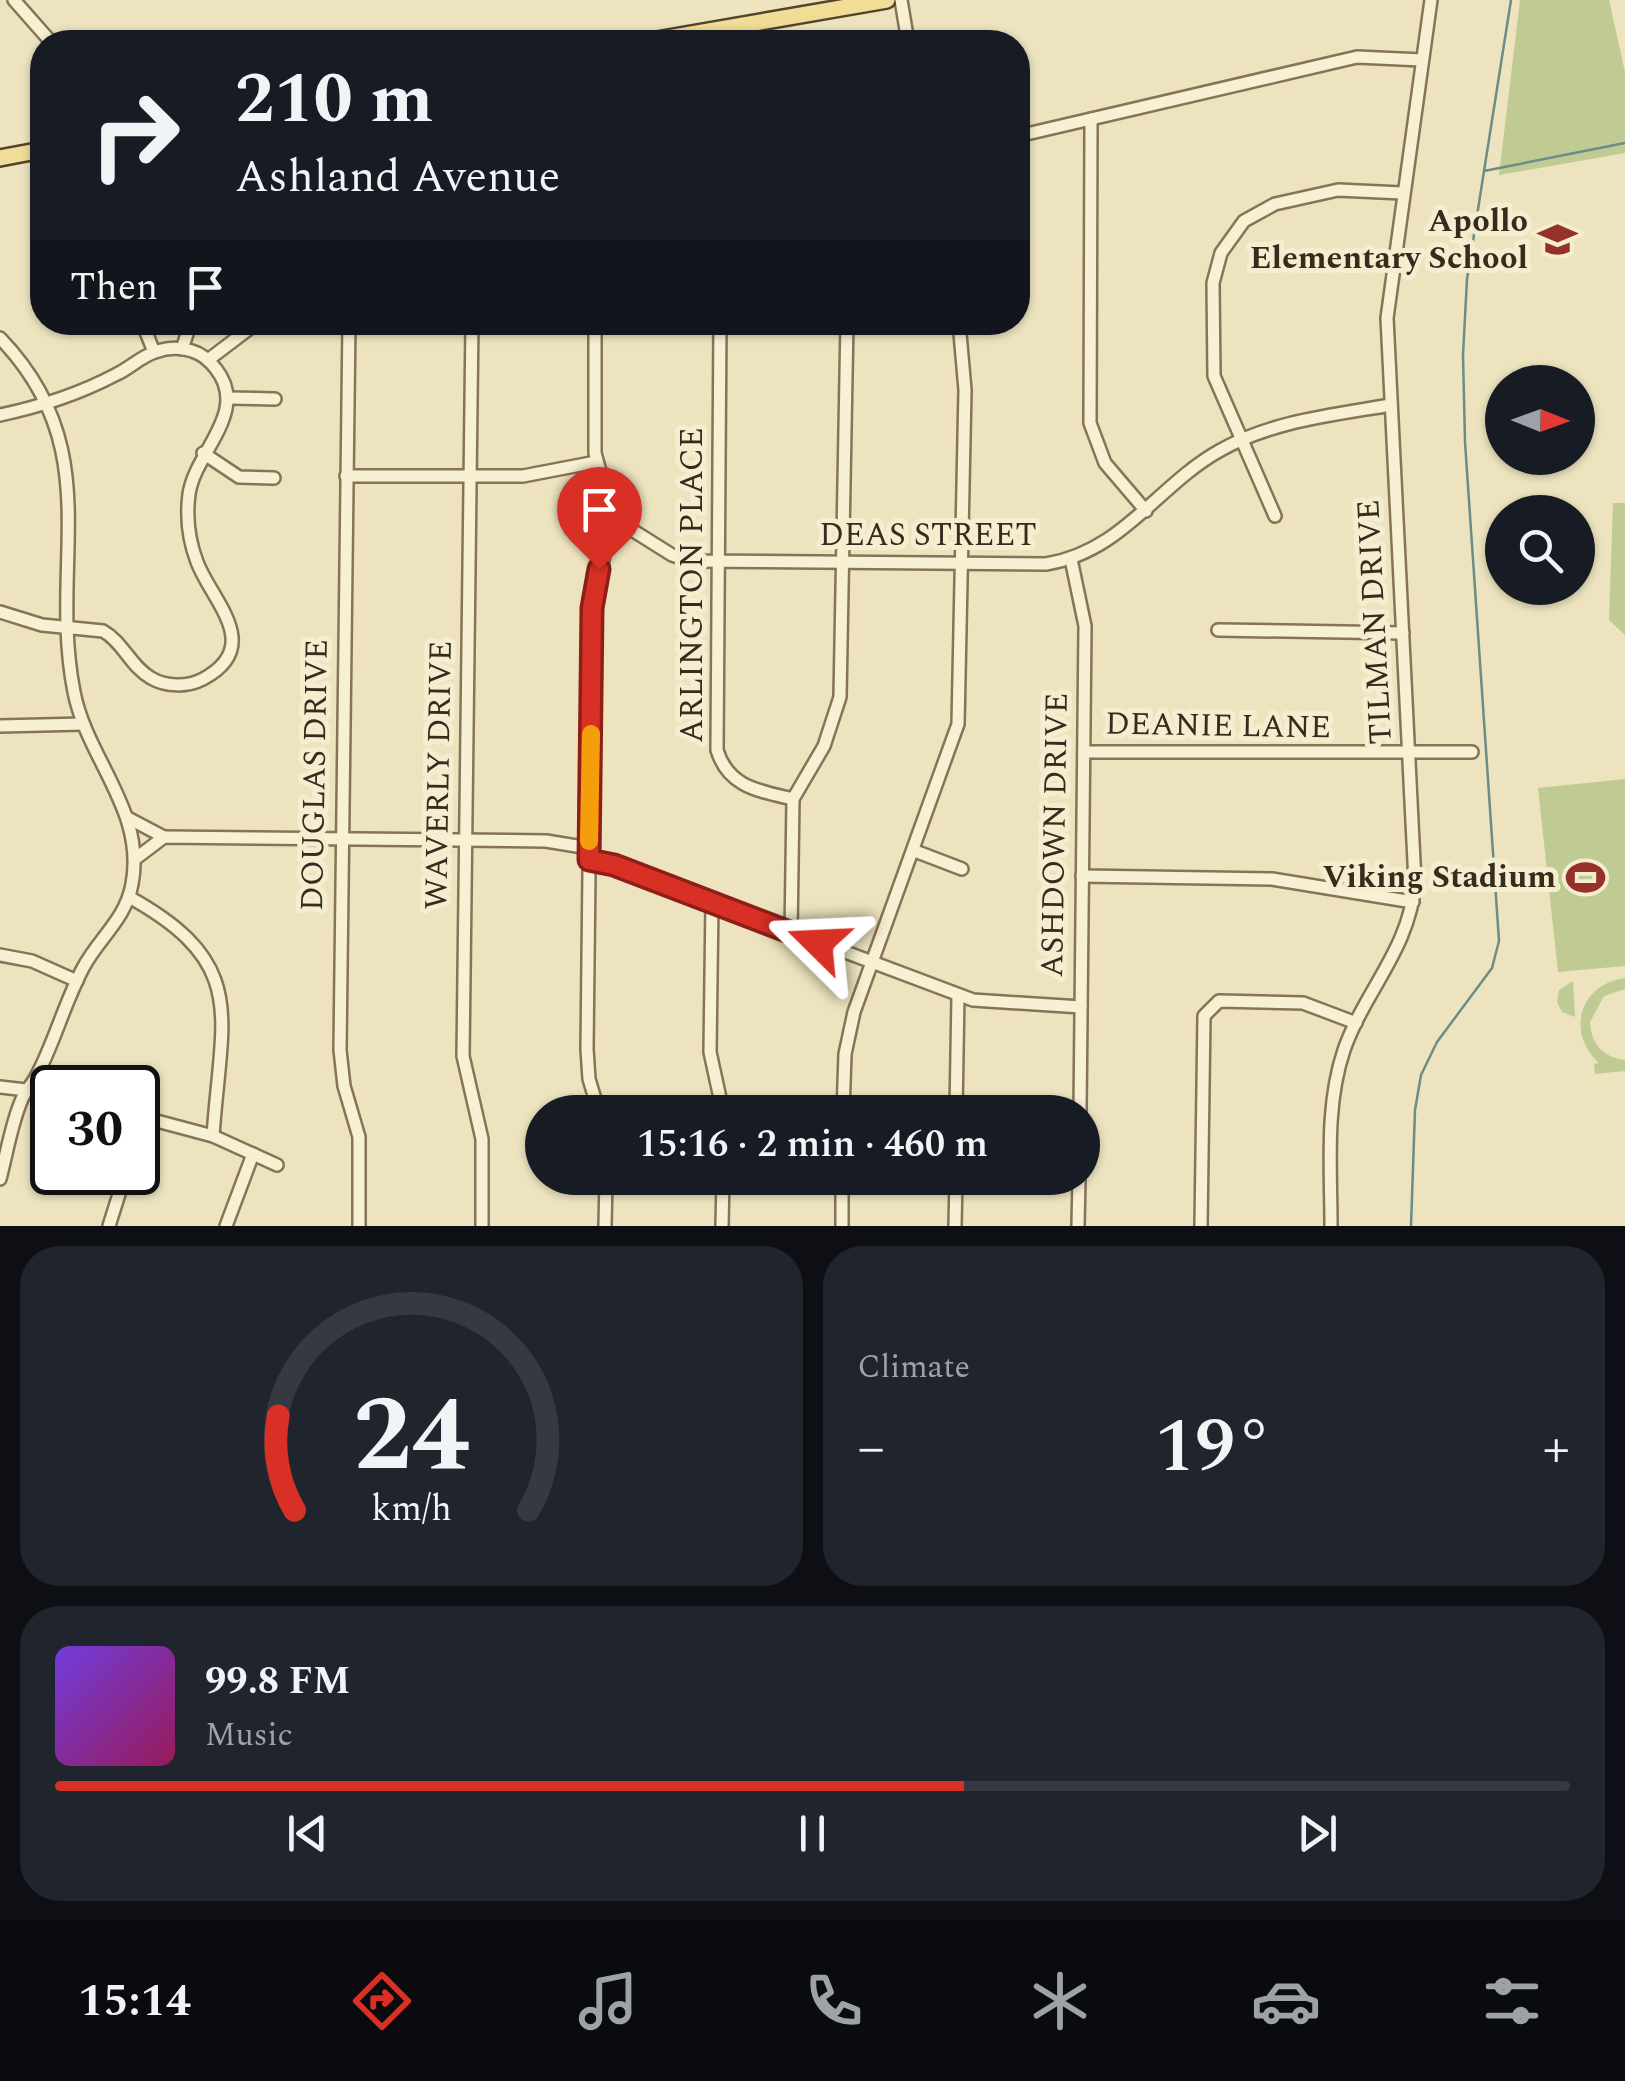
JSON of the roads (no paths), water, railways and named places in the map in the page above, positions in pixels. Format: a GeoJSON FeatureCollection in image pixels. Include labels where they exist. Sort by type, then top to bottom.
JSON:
{"type":"FeatureCollection","features":[{"type":"Feature","properties":{"kind":"main road"},"geometry":{"type":"LineString","coordinates":[[715,30],[887,0]]}},
{"type":"Feature","properties":{"kind":"main road"},"geometry":{"type":"LineString","coordinates":[[25,153],[30,149]]}},
{"type":"Feature","properties":{"kind":"main road"},"geometry":{"type":"LineString","coordinates":[[0,158],[30,152]]}},
{"type":"Feature","properties":{"kind":"street"},"geometry":{"type":"LineString","coordinates":[[14,0],[40,30]]}},
{"type":"Feature","properties":{"kind":"street"},"geometry":{"type":"LineString","coordinates":[[901,0],[906,30]]}},
{"type":"Feature","properties":{"kind":"street","name":"TILMAN DRIVE"},"geometry":{"type":"LineString","coordinates":[[1331,1226],[1334,1093],[1356,1023],[1401,946],[1413,902],[1388,302],[1430,0]]}},
{"type":"Feature","properties":{"kind":"street"},"geometry":{"type":"LineString","coordinates":[[1030,133],[1357,56],[1422,60]]}},
{"type":"Feature","properties":{"kind":"street"},"geometry":{"type":"LineString","coordinates":[[1091,119],[1090,424],[1104,464],[1146,511]]}},
{"type":"Feature","properties":{"kind":"street"},"geometry":{"type":"LineString","coordinates":[[1275,516],[1240,440],[1213,367],[1214,274],[1226,242],[1244,220],[1275,204],[1338,190],[1402,193]]}},
{"type":"Feature","properties":{"kind":"street"},"geometry":{"type":"LineString","coordinates":[[147,335],[154,352]]}},
{"type":"Feature","properties":{"kind":"street"},"geometry":{"type":"LineString","coordinates":[[182,349],[187,335]]}},
{"type":"Feature","properties":{"kind":"street"},"geometry":{"type":"LineString","coordinates":[[208,360],[241,335]]}},
{"type":"Feature","properties":{"kind":"street","name":"DOUGLAS DRIVE"},"geometry":{"type":"LineString","coordinates":[[348,335],[340,1061],[359,1137],[359,1226]]}},
{"type":"Feature","properties":{"kind":"street","name":"WAVERLY DRIVE"},"geometry":{"type":"LineString","coordinates":[[472,335],[463,1056],[482,1139],[482,1226]]}},
{"type":"Feature","properties":{"kind":"street"},"geometry":{"type":"LineString","coordinates":[[594,1095],[587,1071],[593,596],[613,518],[596,462],[595,335]]}},
{"type":"Feature","properties":{"kind":"street","name":"ARLINGTON PLACE"},"geometry":{"type":"LineString","coordinates":[[720,335],[716,732],[719,758],[740,784],[793,799]]}},
{"type":"Feature","properties":{"kind":"street"},"geometry":{"type":"LineString","coordinates":[[791,933],[793,799],[824,746],[838,706],[847,335]]}},
{"type":"Feature","properties":{"kind":"street"},"geometry":{"type":"LineString","coordinates":[[844,1095],[846,1040],[958,724],[965,378],[960,335]]}},
{"type":"Feature","properties":{"kind":"street"},"geometry":{"type":"LineString","coordinates":[[0,338],[44,402],[62,446],[69,483],[71,671],[83,724],[128,818],[134,860],[129,898],[76,981],[38,1075],[28,1088],[0,1179]]}},
{"type":"Feature","properties":{"kind":"street"},"geometry":{"type":"LineString","coordinates":[[0,416],[110,378],[154,352],[182,349],[208,360],[223,381],[227,398],[222,427],[204,452],[192,480],[188,528],[198,566],[231,623],[228,651],[217,668],[186,684],[159,682],[145,674],[109,634],[42,625],[0,612]]}},
{"type":"Feature","properties":{"kind":"street"},"geometry":{"type":"LineString","coordinates":[[227,398],[275,399]]}},
{"type":"Feature","properties":{"kind":"street","name":"DEAS STREET"},"geometry":{"type":"LineString","coordinates":[[613,518],[679,558],[718,562],[1034,565],[1071,559],[1109,541],[1189,471],[1240,440],[1290,424],[1391,405]]}},
{"type":"Feature","properties":{"kind":"street"},"geometry":{"type":"LineString","coordinates":[[204,452],[240,477],[274,478]]}},
{"type":"Feature","properties":{"kind":"street"},"geometry":{"type":"LineString","coordinates":[[346,476],[522,476],[596,462]]}},
{"type":"Feature","properties":{"kind":"street","name":"ASHDOWN DRIVE"},"geometry":{"type":"LineString","coordinates":[[1071,559],[1085,618],[1080,1095]]}},
{"type":"Feature","properties":{"kind":"street"},"geometry":{"type":"LineString","coordinates":[[1218,630],[1403,633]]}},
{"type":"Feature","properties":{"kind":"street"},"geometry":{"type":"LineString","coordinates":[[0,726],[83,724]]}},
{"type":"Feature","properties":{"kind":"street","name":"DEANIE LANE"},"geometry":{"type":"LineString","coordinates":[[1084,752],[1409,756],[1472,752]]}},
{"type":"Feature","properties":{"kind":"street"},"geometry":{"type":"LineString","coordinates":[[128,818],[164,837],[546,841],[958,995],[993,1004],[1081,1006]]}},
{"type":"Feature","properties":{"kind":"street"},"geometry":{"type":"LineString","coordinates":[[134,860],[164,837]]}},
{"type":"Feature","properties":{"kind":"street"},"geometry":{"type":"LineString","coordinates":[[915,852],[962,869]]}},
{"type":"Feature","properties":{"kind":"street"},"geometry":{"type":"LineString","coordinates":[[1082,876],[1263,879],[1413,902]]}},
{"type":"Feature","properties":{"kind":"street"},"geometry":{"type":"LineString","coordinates":[[129,898],[182,930],[213,971],[221,1016],[212,1136]]}},
{"type":"Feature","properties":{"kind":"street"},"geometry":{"type":"LineString","coordinates":[[712,902],[710,1052],[719,1095]]}},
{"type":"Feature","properties":{"kind":"street"},"geometry":{"type":"LineString","coordinates":[[0,956],[32,961],[76,981]]}},
{"type":"Feature","properties":{"kind":"street"},"geometry":{"type":"LineString","coordinates":[[956,1095],[958,995]]}},
{"type":"Feature","properties":{"kind":"street"},"geometry":{"type":"LineString","coordinates":[[1201,1226],[1204,1016],[1208,1008],[1219,1001],[1292,1002],[1323,1008],[1356,1023]]}},
{"type":"Feature","properties":{"kind":"street"},"geometry":{"type":"LineString","coordinates":[[0,1087],[28,1088]]}},
{"type":"Feature","properties":{"kind":"street"},"geometry":{"type":"LineString","coordinates":[[160,1122],[212,1136],[277,1165]]}},
{"type":"Feature","properties":{"kind":"street"},"geometry":{"type":"LineString","coordinates":[[226,1226],[253,1154]]}},
{"type":"Feature","properties":{"kind":"street"},"geometry":{"type":"LineString","coordinates":[[109,1226],[119,1195]]}},
{"type":"Feature","properties":{"kind":"street"},"geometry":{"type":"LineString","coordinates":[[606,1195],[606,1226]]}},
{"type":"Feature","properties":{"kind":"street"},"geometry":{"type":"LineString","coordinates":[[722,1226],[723,1195]]}},
{"type":"Feature","properties":{"kind":"street"},"geometry":{"type":"LineString","coordinates":[[842,1195],[842,1226]]}},
{"type":"Feature","properties":{"kind":"street"},"geometry":{"type":"LineString","coordinates":[[955,1226],[956,1195]]}},
{"type":"Feature","properties":{"kind":"street"},"geometry":{"type":"LineString","coordinates":[[1078,1226],[1079,1195]]}},
{"type":"Feature","properties":{"kind":"waterway"},"geometry":{"type":"LineString","coordinates":[[1411,1226],[1415,1110],[1421,1075],[1437,1042],[1492,968],[1499,941],[1465,442],[1463,355],[1467,279],[1511,0]]}},
{"type":"Feature","properties":{"kind":"waterway"},"geometry":{"type":"LineString","coordinates":[[1484,171],[1625,143]]}},
{"type":"Feature","properties":{"kind":"place","name":"Apollo Elementary School"},"geometry":{"type":"Point","coordinates":[1558,239]}},
{"type":"Feature","properties":{"kind":"place","name":"Viking Stadium"},"geometry":{"type":"Point","coordinates":[1586,877]}}]}
